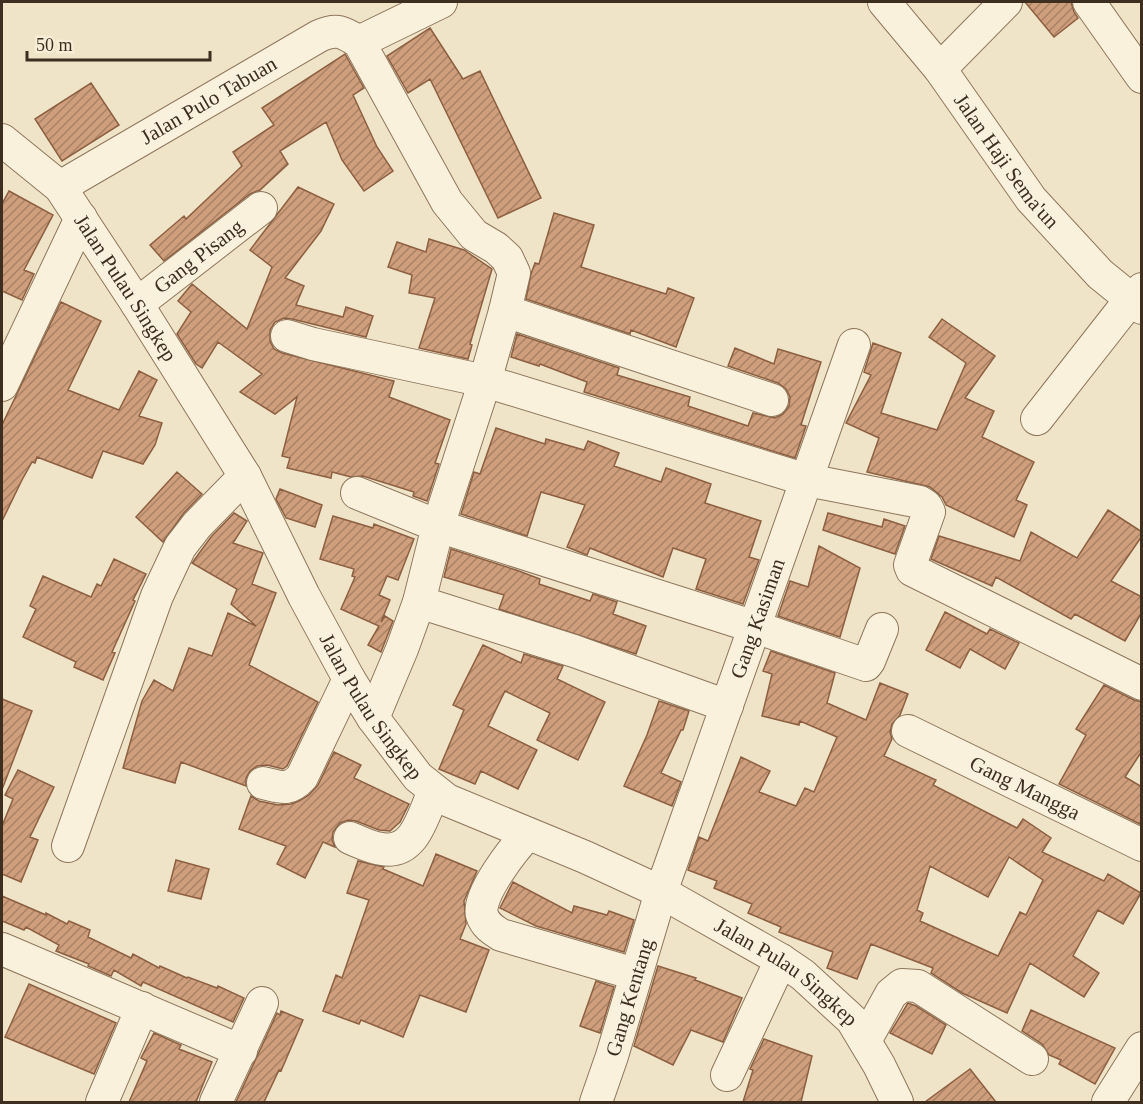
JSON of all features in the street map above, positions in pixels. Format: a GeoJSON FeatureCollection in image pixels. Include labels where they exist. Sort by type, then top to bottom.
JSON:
{"type":"FeatureCollection","features":[{"type":"Feature","properties":{"kind":"street"},"geometry":{"type":"LineString","coordinates":[[373,718],[419,602],[438,526],[485,381],[514,273],[507,258],[496,248],[474,235],[447,202],[359,42],[441,2]]}},
{"type":"Feature","properties":{"kind":"street","name":"Jalan Haji Sema'un"},"geometry":{"type":"LineString","coordinates":[[884,2],[940,69],[1031,199],[1100,274],[1138,299]]}},
{"type":"Feature","properties":{"kind":"street"},"geometry":{"type":"LineString","coordinates":[[940,69],[1006,2]]}},
{"type":"Feature","properties":{"kind":"street"},"geometry":{"type":"LineString","coordinates":[[1089,2],[1142,77]]}},
{"type":"Feature","properties":{"kind":"street","name":"Jalan Pulo Tabuan"},"geometry":{"type":"LineString","coordinates":[[60,187],[319,36],[332,30],[345,33],[359,42]]}},
{"type":"Feature","properties":{"kind":"street","name":"Jalan Pulau Singkep"},"geometry":{"type":"LineString","coordinates":[[2,140],[60,187],[81,218],[244,476],[304,596],[349,679],[373,718],[418,777],[434,791],[462,807],[585,857],[661,892],[782,960],[826,995],[852,1020],[897,1102]]}},
{"type":"Feature","properties":{"kind":"street","name":"Gang Pisang"},"geometry":{"type":"LineString","coordinates":[[137,304],[261,208]]}},
{"type":"Feature","properties":{"kind":"street"},"geometry":{"type":"LineString","coordinates":[[2,384],[81,218]]}},
{"type":"Feature","properties":{"kind":"street"},"geometry":{"type":"LineString","coordinates":[[1037,420],[1138,299]]}},
{"type":"Feature","properties":{"kind":"street"},"geometry":{"type":"LineString","coordinates":[[505,311],[772,400]]}},
{"type":"Feature","properties":{"kind":"street"},"geometry":{"type":"LineString","coordinates":[[287,336],[313,344],[485,381],[807,480],[920,502],[929,512],[910,565],[912,570],[1142,684]]}},
{"type":"Feature","properties":{"kind":"street","name":"Gang Kasiman"},"geometry":{"type":"LineString","coordinates":[[661,892],[854,345]]}},
{"type":"Feature","properties":{"kind":"street"},"geometry":{"type":"LineString","coordinates":[[68,846],[157,596],[180,547],[197,525],[244,476]]}},
{"type":"Feature","properties":{"kind":"street"},"geometry":{"type":"LineString","coordinates":[[357,493],[438,526],[755,627],[866,665],[882,629]]}},
{"type":"Feature","properties":{"kind":"street"},"geometry":{"type":"LineString","coordinates":[[419,602],[574,651],[727,706]]}},
{"type":"Feature","properties":{"kind":"street"},"geometry":{"type":"LineString","coordinates":[[263,783],[286,788],[295,786],[302,777],[349,679]]}},
{"type":"Feature","properties":{"kind":"street","name":"Gang Mangga"},"geometry":{"type":"LineString","coordinates":[[908,731],[1142,845]]}},
{"type":"Feature","properties":{"kind":"street"},"geometry":{"type":"LineString","coordinates":[[350,838],[380,849],[395,850],[408,845],[434,791]]}},
{"type":"Feature","properties":{"kind":"street"},"geometry":{"type":"LineString","coordinates":[[528,834],[504,862],[483,902],[481,914],[488,927],[501,935],[635,974]]}},
{"type":"Feature","properties":{"kind":"street","name":"Gang Kentang"},"geometry":{"type":"LineString","coordinates":[[596,1102],[661,892]]}},
{"type":"Feature","properties":{"kind":"street"},"geometry":{"type":"LineString","coordinates":[[2,949],[241,1051]]}},
{"type":"Feature","properties":{"kind":"street"},"geometry":{"type":"LineString","coordinates":[[726,1075],[782,960]]}},
{"type":"Feature","properties":{"kind":"street"},"geometry":{"type":"LineString","coordinates":[[865,1041],[891,994],[902,985],[918,986],[1032,1059]]}},
{"type":"Feature","properties":{"kind":"street"},"geometry":{"type":"LineString","coordinates":[[216,1102],[262,1003]]}},
{"type":"Feature","properties":{"kind":"street"},"geometry":{"type":"LineString","coordinates":[[102,1102],[142,1008]]}},
{"type":"Feature","properties":{"kind":"street"},"geometry":{"type":"LineString","coordinates":[[1108,1102],[1142,1048]]}},
{"type":"Feature","properties":{"kind":"building"},"geometry":{"type":"Polygon","coordinates":[[[1025,2],[1071,2],[1078,18],[1054,37],[1025,2]]]}},
{"type":"Feature","properties":{"kind":"building"},"geometry":{"type":"Polygon","coordinates":[[[430,28],[463,79],[480,71],[541,198],[498,218],[430,79],[408,93],[387,56],[430,28]]]}},
{"type":"Feature","properties":{"kind":"building"},"geometry":{"type":"Polygon","coordinates":[[[345,54],[364,88],[353,95],[377,147],[393,171],[364,191],[342,160],[326,122],[280,151],[288,164],[260,190],[250,194],[164,261],[150,245],[184,216],[186,219],[242,166],[233,152],[274,125],[262,108],[345,54]]]}},
{"type":"Feature","properties":{"kind":"building"},"geometry":{"type":"Polygon","coordinates":[[[91,83],[119,125],[62,161],[35,119],[91,83]]]}},
{"type":"Feature","properties":{"kind":"building"},"geometry":{"type":"Polygon","coordinates":[[[298,187],[334,204],[321,231],[285,278],[304,286],[296,305],[343,317],[346,307],[373,316],[366,337],[284,318],[275,322],[270,330],[270,341],[274,349],[282,353],[394,381],[389,397],[450,420],[435,463],[439,464],[427,501],[413,496],[414,492],[363,476],[351,477],[332,472],[331,478],[287,468],[290,458],[282,456],[297,397],[275,414],[240,392],[262,374],[218,342],[202,368],[196,364],[177,334],[191,312],[178,301],[192,284],[247,329],[272,267],[250,250],[298,187]]]}},
{"type":"Feature","properties":{"kind":"building"},"geometry":{"type":"Polygon","coordinates":[[[9,191],[53,215],[24,270],[34,274],[22,300],[2,291],[2,204],[9,191]]]}},
{"type":"Feature","properties":{"kind":"building"},"geometry":{"type":"Polygon","coordinates":[[[554,213],[594,225],[581,267],[666,294],[668,288],[694,298],[676,347],[631,330],[630,334],[526,299],[531,274],[535,263],[539,264],[554,213]]]}},
{"type":"Feature","properties":{"kind":"building"},"geometry":{"type":"Polygon","coordinates":[[[429,239],[464,250],[492,269],[470,344],[472,345],[468,359],[419,348],[435,298],[409,293],[412,275],[388,267],[397,242],[426,252],[429,239]]]}},
{"type":"Feature","properties":{"kind":"building"},"geometry":{"type":"Polygon","coordinates":[[[61,302],[101,321],[68,390],[119,410],[139,371],[157,380],[139,416],[162,423],[155,445],[143,464],[103,451],[92,478],[37,457],[22,480],[2,521],[2,425],[61,302]]]}},
{"type":"Feature","properties":{"kind":"building"},"geometry":{"type":"Polygon","coordinates":[[[942,319],[995,356],[965,398],[994,411],[982,437],[1034,462],[1016,500],[1027,505],[1014,537],[946,505],[942,497],[930,487],[867,472],[879,438],[846,423],[871,375],[864,372],[873,343],[901,353],[881,413],[937,430],[966,363],[929,337],[942,319]]]}},
{"type":"Feature","properties":{"kind":"building"},"geometry":{"type":"Polygon","coordinates":[[[517,334],[619,368],[617,375],[690,397],[688,406],[748,426],[753,413],[775,418],[783,414],[789,406],[790,397],[786,389],[778,383],[728,366],[735,348],[774,364],[778,349],[821,362],[801,425],[806,426],[795,458],[584,392],[587,382],[540,364],[539,366],[511,357],[517,334]]]}},
{"type":"Feature","properties":{"kind":"building"},"geometry":{"type":"Polygon","coordinates":[[[496,428],[545,444],[546,439],[584,450],[588,441],[619,453],[614,466],[661,482],[666,468],[711,484],[705,503],[761,521],[749,557],[759,560],[743,604],[696,589],[706,559],[673,548],[663,577],[590,548],[587,555],[567,547],[585,505],[541,492],[527,536],[461,514],[474,472],[480,474],[496,428]]]}},
{"type":"Feature","properties":{"kind":"building"},"geometry":{"type":"Polygon","coordinates":[[[177,472],[202,494],[183,514],[163,542],[136,517],[177,472]]]}},
{"type":"Feature","properties":{"kind":"building"},"geometry":{"type":"Polygon","coordinates":[[[280,489],[322,505],[315,527],[286,518],[276,499],[280,489]]]}},
{"type":"Feature","properties":{"kind":"building"},"geometry":{"type":"Polygon","coordinates":[[[1108,510],[1142,532],[1142,536],[1111,581],[1142,597],[1142,612],[1125,641],[1075,614],[1071,619],[996,577],[992,586],[931,559],[939,536],[1020,561],[1031,532],[1077,558],[1108,510]]]}},
{"type":"Feature","properties":{"kind":"building"},"geometry":{"type":"Polygon","coordinates":[[[234,513],[247,521],[233,543],[263,553],[252,584],[276,593],[249,665],[318,702],[287,766],[283,769],[267,765],[257,766],[246,778],[246,786],[181,762],[175,783],[123,768],[142,701],[154,680],[173,691],[189,648],[212,656],[228,613],[256,626],[231,604],[237,589],[192,563],[211,537],[234,513]]]}},
{"type":"Feature","properties":{"kind":"building"},"geometry":{"type":"Polygon","coordinates":[[[828,513],[882,527],[884,519],[905,526],[895,554],[823,530],[828,513]]]}},
{"type":"Feature","properties":{"kind":"building"},"geometry":{"type":"Polygon","coordinates":[[[333,516],[373,528],[374,524],[414,539],[398,580],[387,576],[379,595],[390,600],[381,622],[385,616],[393,621],[381,652],[368,645],[379,626],[341,609],[355,577],[352,576],[354,569],[320,559],[333,516]]]}},
{"type":"Feature","properties":{"kind":"building"},"geometry":{"type":"Polygon","coordinates":[[[819,546],[860,568],[840,637],[778,616],[790,581],[808,587],[819,546]]]}},
{"type":"Feature","properties":{"kind":"building"},"geometry":{"type":"Polygon","coordinates":[[[451,549],[516,570],[540,579],[539,584],[590,601],[593,594],[617,602],[613,614],[646,626],[636,654],[499,609],[504,595],[444,577],[451,549]]]}},
{"type":"Feature","properties":{"kind":"building"},"geometry":{"type":"Polygon","coordinates":[[[114,559],[146,574],[133,600],[135,601],[112,652],[115,653],[103,680],[74,667],[76,662],[23,637],[36,609],[30,606],[43,576],[91,597],[97,584],[101,586],[114,559]]]}},
{"type":"Feature","properties":{"kind":"building"},"geometry":{"type":"Polygon","coordinates":[[[945,612],[987,634],[990,629],[1019,643],[1005,669],[970,649],[960,668],[926,650],[945,612]]]}},
{"type":"Feature","properties":{"kind":"building"},"geometry":{"type":"Polygon","coordinates":[[[483,645],[521,663],[524,654],[563,666],[557,679],[605,702],[578,760],[537,740],[550,713],[505,691],[488,726],[537,750],[518,789],[481,771],[475,784],[439,769],[464,710],[453,705],[483,645]]]}},
{"type":"Feature","properties":{"kind":"building"},"geometry":{"type":"Polygon","coordinates":[[[771,651],[835,673],[827,703],[866,720],[880,683],[908,694],[900,715],[892,724],[890,732],[892,739],[884,756],[936,780],[933,785],[1017,828],[1023,819],[1051,838],[1042,852],[1104,881],[1108,874],[1141,893],[1123,924],[1098,910],[1073,956],[1099,973],[1084,997],[1030,963],[1007,1013],[962,993],[931,973],[933,968],[871,944],[857,979],[827,968],[833,952],[779,932],[781,927],[748,913],[752,904],[714,888],[717,881],[688,870],[699,837],[708,841],[741,757],[770,771],[759,792],[796,806],[805,788],[814,792],[837,737],[800,721],[799,725],[762,716],[772,674],[763,671],[771,651]],[[1009,857],[988,897],[930,866],[917,910],[923,913],[920,921],[998,956],[1020,912],[1026,915],[1043,880],[1009,857]]]}},
{"type":"Feature","properties":{"kind":"building"},"geometry":{"type":"Polygon","coordinates":[[[1104,685],[1142,702],[1142,751],[1125,777],[1142,787],[1142,825],[1059,784],[1086,735],[1076,729],[1104,685]]]}},
{"type":"Feature","properties":{"kind":"building"},"geometry":{"type":"Polygon","coordinates":[[[2,699],[32,711],[3,787],[2,786],[2,699]]]}},
{"type":"Feature","properties":{"kind":"building"},"geometry":{"type":"Polygon","coordinates":[[[659,701],[689,711],[683,730],[661,773],[681,782],[672,806],[624,786],[647,735],[659,701]]]}},
{"type":"Feature","properties":{"kind":"building"},"geometry":{"type":"Polygon","coordinates":[[[334,752],[361,765],[354,778],[409,804],[400,822],[390,831],[379,830],[356,821],[348,820],[340,823],[333,832],[332,840],[335,847],[323,842],[305,878],[277,864],[286,846],[239,829],[251,796],[259,801],[278,805],[299,801],[309,795],[318,785],[334,752]]]}},
{"type":"Feature","properties":{"kind":"building"},"geometry":{"type":"Polygon","coordinates":[[[18,770],[54,787],[30,837],[38,840],[21,882],[2,874],[2,826],[13,799],[5,795],[18,770]]]}},
{"type":"Feature","properties":{"kind":"building"},"geometry":{"type":"Polygon","coordinates":[[[436,854],[477,871],[464,901],[466,924],[460,939],[489,950],[466,1012],[420,995],[403,1037],[361,1020],[359,1024],[323,1011],[336,975],[342,978],[369,900],[347,893],[358,861],[384,867],[383,869],[423,886],[436,854]]]}},
{"type":"Feature","properties":{"kind":"building"},"geometry":{"type":"Polygon","coordinates":[[[176,860],[209,869],[201,899],[168,891],[176,860]]]}},
{"type":"Feature","properties":{"kind":"building"},"geometry":{"type":"Polygon","coordinates":[[[513,882],[572,913],[574,906],[607,915],[609,911],[634,920],[624,952],[536,926],[500,908],[513,882]]]}},
{"type":"Feature","properties":{"kind":"building"},"geometry":{"type":"Polygon","coordinates":[[[2,896],[67,924],[69,921],[90,930],[88,937],[131,958],[133,954],[159,968],[160,966],[217,988],[218,986],[244,998],[233,1022],[143,982],[141,986],[114,970],[111,976],[88,966],[89,964],[56,951],[59,945],[26,927],[24,930],[2,921],[2,896]]]}},
{"type":"Feature","properties":{"kind":"building"},"geometry":{"type":"Polygon","coordinates":[[[658,966],[696,978],[695,980],[742,998],[723,1042],[691,1030],[673,1065],[634,1046],[658,966]]]}},
{"type":"Feature","properties":{"kind":"building"},"geometry":{"type":"Polygon","coordinates":[[[596,981],[614,987],[600,1033],[580,1026],[596,981]]]}},
{"type":"Feature","properties":{"kind":"building"},"geometry":{"type":"Polygon","coordinates":[[[29,984],[116,1023],[94,1074],[5,1037],[29,984]]]}},
{"type":"Feature","properties":{"kind":"building"},"geometry":{"type":"Polygon","coordinates":[[[908,1003],[946,1025],[932,1054],[890,1033],[908,1003]]]}},
{"type":"Feature","properties":{"kind":"building"},"geometry":{"type":"Polygon","coordinates":[[[1031,1010],[1115,1048],[1095,1084],[1059,1064],[1061,1060],[1049,1055],[1042,1044],[1022,1031],[1031,1010]]]}},
{"type":"Feature","properties":{"kind":"building"},"geometry":{"type":"Polygon","coordinates":[[[281,1011],[303,1020],[281,1071],[279,1070],[264,1102],[236,1102],[277,1013],[280,1015],[281,1011]]]}},
{"type":"Feature","properties":{"kind":"building"},"geometry":{"type":"Polygon","coordinates":[[[154,1033],[181,1045],[179,1049],[212,1062],[196,1102],[129,1102],[147,1061],[141,1058],[154,1033]]]}},
{"type":"Feature","properties":{"kind":"building"},"geometry":{"type":"Polygon","coordinates":[[[764,1039],[812,1056],[801,1102],[743,1102],[753,1070],[750,1069],[764,1039]]]}},
{"type":"Feature","properties":{"kind":"building"},"geometry":{"type":"Polygon","coordinates":[[[970,1069],[996,1102],[925,1102],[970,1069]]]}}]}
